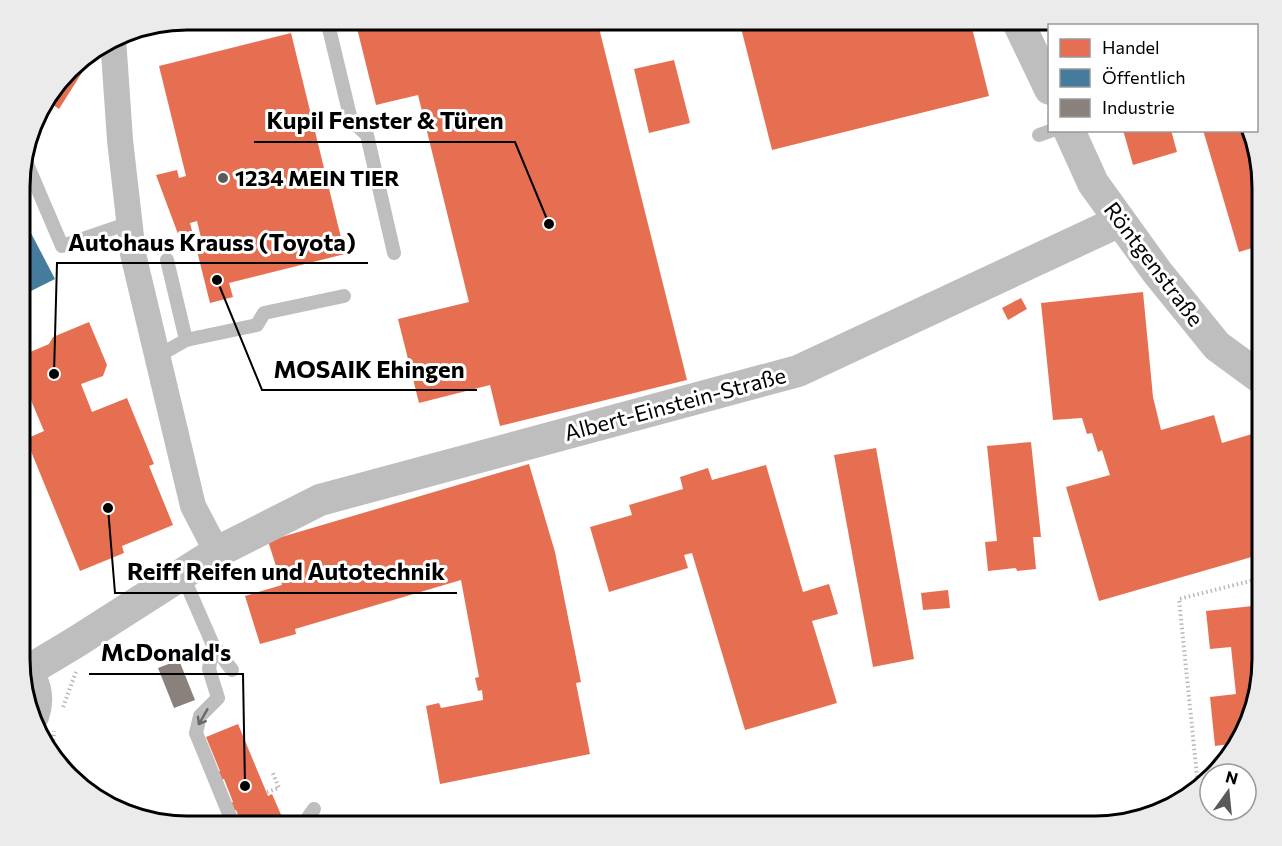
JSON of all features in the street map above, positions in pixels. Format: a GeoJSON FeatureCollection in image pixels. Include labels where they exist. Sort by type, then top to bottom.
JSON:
{"type":"FeatureCollection","features":[{"type":"Feature","properties":{"kind":"main road"},"geometry":{"type":"LineString","coordinates":[[32,682],[36,698],[50,719]]}},
{"type":"Feature","properties":{"kind":"street"},"geometry":{"type":"LineString","coordinates":[[1022,30],[1048,85]]}},
{"type":"Feature","properties":{"kind":"street"},"geometry":{"type":"LineString","coordinates":[[114,48],[120,140],[133,254],[193,506],[217,552]]}},
{"type":"Feature","properties":{"kind":"street","name":"Röntgenstraße"},"geometry":{"type":"LineString","coordinates":[[1054,132],[1094,183],[1157,272],[1217,346],[1252,372]]}},
{"type":"Feature","properties":{"kind":"street","name":"Albert-Einstein-Straße"},"geometry":{"type":"LineString","coordinates":[[30,666],[76,642],[217,552],[320,500],[798,371],[1120,221]]}},
{"type":"Feature","properties":{"kind":"lane"},"geometry":{"type":"LineString","coordinates":[[329,30],[351,120],[367,135],[394,254]]}},
{"type":"Feature","properties":{"kind":"lane"},"geometry":{"type":"LineString","coordinates":[[31,173],[62,246],[129,223]]}},
{"type":"Feature","properties":{"kind":"lane"},"geometry":{"type":"LineString","coordinates":[[167,260],[186,340]]}},
{"type":"Feature","properties":{"kind":"lane"},"geometry":{"type":"LineString","coordinates":[[158,356],[186,340],[257,325],[264,313],[344,296]]}},
{"type":"Feature","properties":{"kind":"lane"},"geometry":{"type":"LineString","coordinates":[[182,574],[213,645],[232,670]]}},
{"type":"Feature","properties":{"kind":"lane"},"geometry":{"type":"LineString","coordinates":[[213,645],[209,669],[218,698],[200,716],[195,733],[230,816]]}},
{"type":"Feature","properties":{"kind":"lane"},"geometry":{"type":"LineString","coordinates":[[309,816],[314,809]]}},
{"type":"Feature","properties":{"kind":"path"},"geometry":{"type":"LineString","coordinates":[[1197,778],[1179,599],[1252,581]]}},
{"type":"Feature","properties":{"kind":"path"},"geometry":{"type":"LineString","coordinates":[[52,739],[50,719],[78,665],[76,642]]}},
{"type":"Feature","properties":{"kind":"path"},"geometry":{"type":"LineString","coordinates":[[267,792],[279,788],[272,771]]}},
{"type":"Feature","properties":{"kind":"building: Handel"},"geometry":{"type":"Polygon","coordinates":[[[357,30],[600,30],[687,380],[500,426],[490,385],[419,403],[398,319],[469,302],[418,95],[376,105],[357,30]]]}},
{"type":"Feature","properties":{"kind":"building: Handel"},"geometry":{"type":"Polygon","coordinates":[[[742,30],[972,30],[989,96],[772,150],[742,30]]]}},
{"type":"Feature","properties":{"kind":"building: Handel"},"geometry":{"type":"Polygon","coordinates":[[[291,33],[345,254],[229,283],[233,297],[210,303],[195,243],[202,242],[197,221],[190,223],[192,231],[178,234],[156,175],[177,170],[179,178],[186,176],[159,66],[291,33]]]}},
{"type":"Feature","properties":{"kind":"building: Handel"},"geometry":{"type":"Polygon","coordinates":[[[674,60],[690,123],[649,133],[634,69],[674,60]]]}},
{"type":"Feature","properties":{"kind":"building: Handel"},"geometry":{"type":"Polygon","coordinates":[[[82,71],[83,71],[59,109],[53,105],[56,100],[82,71]]]}},
{"type":"Feature","properties":{"kind":"building: Handel"},"geometry":{"type":"Polygon","coordinates":[[[1124,132],[1172,132],[1177,152],[1133,165],[1124,132]]]}},
{"type":"Feature","properties":{"kind":"building: Handel"},"geometry":{"type":"Polygon","coordinates":[[[1204,132],[1242,132],[1247,147],[1252,177],[1252,248],[1239,252],[1204,132]]]}},
{"type":"Feature","properties":{"kind":"building: Handel"},"geometry":{"type":"Polygon","coordinates":[[[1143,292],[1153,397],[1161,430],[1214,415],[1222,443],[1252,434],[1252,557],[1099,601],[1066,487],[1110,475],[1102,450],[1098,452],[1092,433],[1087,434],[1082,418],[1053,420],[1041,303],[1143,292]]]}},
{"type":"Feature","properties":{"kind":"building: Handel"},"geometry":{"type":"Polygon","coordinates":[[[1021,298],[1027,309],[1008,320],[1002,308],[1021,298]]]}},
{"type":"Feature","properties":{"kind":"building: Handel"},"geometry":{"type":"Polygon","coordinates":[[[89,322],[107,365],[103,376],[81,384],[92,412],[127,398],[154,464],[149,466],[173,525],[122,546],[124,553],[80,571],[30,449],[30,437],[44,431],[30,398],[30,352],[49,344],[53,337],[89,322]]]}},
{"type":"Feature","properties":{"kind":"building: Handel"},"geometry":{"type":"Polygon","coordinates":[[[1031,442],[1041,537],[1033,537],[1036,569],[1017,571],[1016,568],[988,571],[985,542],[997,541],[987,446],[1031,442]]]}},
{"type":"Feature","properties":{"kind":"building: Handel"},"geometry":{"type":"Polygon","coordinates":[[[876,448],[914,659],[873,667],[834,455],[876,448]]]}},
{"type":"Feature","properties":{"kind":"building: Handel"},"geometry":{"type":"Polygon","coordinates":[[[529,464],[555,552],[581,682],[576,683],[590,754],[440,784],[426,706],[439,703],[441,708],[483,700],[482,690],[478,691],[475,678],[479,677],[461,580],[295,629],[296,634],[260,644],[245,596],[282,585],[268,541],[529,464]]]}},
{"type":"Feature","properties":{"kind":"building: Handel"},"geometry":{"type":"Polygon","coordinates":[[[766,465],[803,592],[829,584],[838,614],[812,621],[837,703],[745,730],[692,553],[684,555],[688,568],[609,592],[590,527],[632,515],[629,505],[683,489],[680,477],[708,468],[712,480],[766,465]]]}},
{"type":"Feature","properties":{"kind":"building: Handel"},"geometry":{"type":"Polygon","coordinates":[[[948,590],[950,608],[923,610],[921,593],[948,590]]]}},
{"type":"Feature","properties":{"kind":"building: Handel"},"geometry":{"type":"Polygon","coordinates":[[[1252,606],[1252,669],[1244,709],[1227,744],[1215,746],[1210,697],[1236,694],[1231,647],[1210,649],[1206,611],[1252,606]]]}},
{"type":"Feature","properties":{"kind":"building: Handel"},"geometry":{"type":"Polygon","coordinates":[[[238,724],[268,796],[272,794],[282,816],[235,816],[238,815],[236,810],[233,811],[230,803],[233,802],[224,779],[221,780],[218,772],[220,771],[206,737],[238,724]]]}},
{"type":"Feature","properties":{"kind":"building: Öffentlich"},"geometry":{"type":"Polygon","coordinates":[[[30,231],[55,279],[30,292],[30,231]]]}},
{"type":"Feature","properties":{"kind":"building: Industrie"},"geometry":{"type":"Polygon","coordinates":[[[179,660],[195,700],[174,708],[158,668],[179,660]]]}},
{"type":"Feature","properties":{"kind":"place","name":"1234 MEIN TIER"},"geometry":{"type":"Point","coordinates":[223,178]}},
{"type":"Feature","properties":{"kind":"place","name":"Kupil Fenster & Türen"},"geometry":{"type":"Point","coordinates":[549,224]}},
{"type":"Feature","properties":{"kind":"place","name":"MOSAIK Ehingen"},"geometry":{"type":"Point","coordinates":[217,280]}},
{"type":"Feature","properties":{"kind":"place","name":"Autohaus Krauss (Toyota)"},"geometry":{"type":"Point","coordinates":[54,374]}},
{"type":"Feature","properties":{"kind":"place","name":"Reiff Reifen und Autotechnik"},"geometry":{"type":"Point","coordinates":[108,508]}},
{"type":"Feature","properties":{"kind":"place","name":"McDonald's"},"geometry":{"type":"Point","coordinates":[245,786]}}]}
